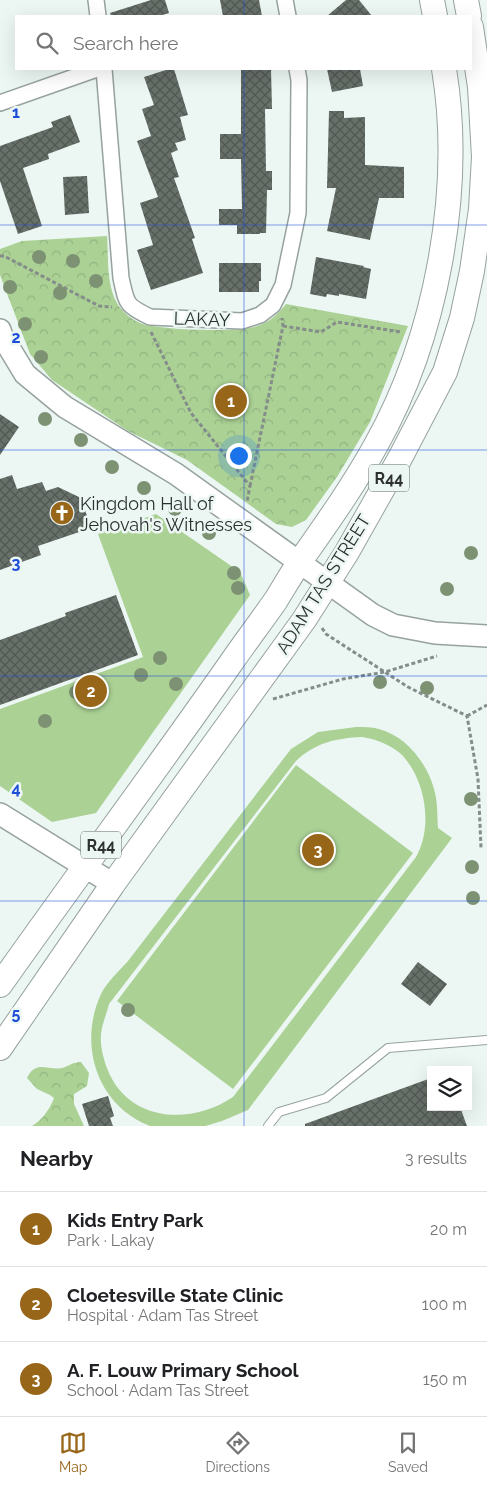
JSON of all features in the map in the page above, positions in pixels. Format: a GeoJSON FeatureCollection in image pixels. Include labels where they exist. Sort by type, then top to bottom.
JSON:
{"type":"FeatureCollection","features":[{"type":"Feature","properties":{"kind":"main road"},"geometry":{"type":"LineString","coordinates":[[432,0],[435,15]]}},
{"type":"Feature","properties":{"kind":"main road"},"geometry":{"type":"LineString","coordinates":[[466,0],[469,15]]}},
{"type":"Feature","properties":{"kind":"main road","name":"ADAM TAS STREET"},"geometry":{"type":"LineString","coordinates":[[0,1048],[113,884],[304,620],[347,552],[399,460],[445,372],[462,318],[472,271],[481,208],[484,157],[480,87],[472,34]]}},
{"type":"Feature","properties":{"kind":"main road","name":"ADAM TAS STREET"},"geometry":{"type":"LineString","coordinates":[[0,985],[277,598],[376,445],[402,391],[423,334],[442,254],[449,192],[447,89],[444,70]]}},
{"type":"Feature","properties":{"kind":"street"},"geometry":{"type":"LineString","coordinates":[[96,0],[98,15]]}},
{"type":"Feature","properties":{"kind":"street"},"geometry":{"type":"LineString","coordinates":[[285,0],[288,15]]}},
{"type":"Feature","properties":{"kind":"street"},"geometry":{"type":"LineString","coordinates":[[0,103],[94,70]]}},
{"type":"Feature","properties":{"kind":"street","name":"LAKAY"},"geometry":{"type":"LineString","coordinates":[[104,70],[121,278],[126,302],[137,311],[150,317],[242,321],[260,315],[273,305],[283,285],[298,213],[299,98],[297,70]]}},
{"type":"Feature","properties":{"kind":"street"},"geometry":{"type":"LineString","coordinates":[[0,330],[25,374],[65,407],[176,474],[373,615],[392,625],[435,633],[487,636]]}},
{"type":"Feature","properties":{"kind":"street"},"geometry":{"type":"LineString","coordinates":[[0,814],[113,884]]}},
{"type":"Feature","properties":{"kind":"lane"},"geometry":{"type":"LineString","coordinates":[[268,1126],[279,1112],[326,1098],[388,1048],[487,1040]]}},
{"type":"Feature","properties":{"kind":"path"},"geometry":{"type":"LineString","coordinates":[[0,256],[4,256],[99,306],[109,308],[117,306]]}},
{"type":"Feature","properties":{"kind":"path"},"geometry":{"type":"LineString","coordinates":[[246,508],[283,326],[280,313]]}},
{"type":"Feature","properties":{"kind":"path"},"geometry":{"type":"LineString","coordinates":[[283,326],[321,332],[337,322],[408,334]]}},
{"type":"Feature","properties":{"kind":"path"},"geometry":{"type":"LineString","coordinates":[[150,328],[151,336],[191,413],[250,486]]}},
{"type":"Feature","properties":{"kind":"path"},"geometry":{"type":"LineString","coordinates":[[321,627],[326,634],[408,687],[467,716]]}},
{"type":"Feature","properties":{"kind":"path"},"geometry":{"type":"LineString","coordinates":[[272,699],[343,679],[385,672],[437,656]]}},
{"type":"Feature","properties":{"kind":"path"},"geometry":{"type":"LineString","coordinates":[[467,716],[487,705]]}},
{"type":"Feature","properties":{"kind":"path"},"geometry":{"type":"LineString","coordinates":[[467,716],[478,779],[481,848]]}},
{"type":"Feature","properties":{"kind":"green space"},"geometry":{"type":"Polygon","coordinates":[[[107,236],[109,276],[114,296],[124,312],[140,323],[179,329],[217,330],[248,328],[270,320],[286,304],[408,326],[370,422],[337,477],[306,520],[292,527],[276,524],[187,460],[128,431],[52,380],[30,354],[0,275],[0,249],[22,241],[107,236]]]}},
{"type":"Feature","properties":{"kind":"green space"},"geometry":{"type":"Polygon","coordinates":[[[156,514],[240,572],[250,595],[96,813],[52,822],[0,786],[0,709],[143,657],[98,534],[156,514]]]}},
{"type":"Feature","properties":{"kind":"green space"},"geometry":{"type":"Polygon","coordinates":[[[356,727],[374,728],[389,733],[406,744],[421,760],[431,779],[436,799],[438,828],[452,838],[248,1110],[205,1126],[150,1126],[131,1116],[116,1104],[105,1088],[97,1071],[92,1052],[91,1033],[94,1013],[101,994],[291,749],[318,732],[356,727]],[[362,737],[326,743],[311,750],[296,761],[109,1004],[101,1038],[104,1060],[116,1086],[129,1099],[144,1109],[161,1114],[180,1115],[216,1106],[233,1097],[416,857],[421,845],[425,819],[422,791],[417,779],[411,767],[399,752],[384,743],[362,737]]]}},
{"type":"Feature","properties":{"kind":"green space"},"geometry":{"type":"Polygon","coordinates":[[[296,765],[413,853],[233,1089],[117,1001],[296,765]]]}},
{"type":"Feature","properties":{"kind":"green space"},"geometry":{"type":"Polygon","coordinates":[[[81,1062],[89,1073],[87,1086],[74,1094],[74,1104],[84,1126],[32,1126],[45,1114],[54,1098],[37,1089],[27,1078],[31,1072],[38,1067],[57,1069],[81,1062]]]}},
{"type":"Feature","properties":{"kind":"building"},"geometry":{"type":"Polygon","coordinates":[[[151,0],[165,0],[169,13],[162,15],[111,15],[110,13],[151,0]]]}},
{"type":"Feature","properties":{"kind":"building"},"geometry":{"type":"Polygon","coordinates":[[[220,0],[259,0],[262,15],[223,15],[220,0]]]}},
{"type":"Feature","properties":{"kind":"building"},"geometry":{"type":"Polygon","coordinates":[[[346,0],[359,0],[371,15],[328,15],[346,0]]]}},
{"type":"Feature","properties":{"kind":"building"},"geometry":{"type":"Polygon","coordinates":[[[166,70],[174,70],[188,115],[180,117],[186,140],[175,143],[178,150],[171,153],[179,177],[174,178],[195,238],[192,239],[203,273],[151,290],[137,250],[153,245],[140,203],[158,197],[137,141],[151,136],[142,109],[154,105],[144,77],[166,70]]]}},
{"type":"Feature","properties":{"kind":"building"},"geometry":{"type":"Polygon","coordinates":[[[241,70],[271,70],[272,109],[265,109],[266,171],[272,171],[272,190],[267,190],[266,233],[237,234],[237,225],[219,225],[219,209],[242,209],[241,159],[220,159],[220,134],[241,134],[241,70]]]}},
{"type":"Feature","properties":{"kind":"building"},"geometry":{"type":"Polygon","coordinates":[[[327,70],[360,70],[363,86],[332,92],[327,70]]]}},
{"type":"Feature","properties":{"kind":"building"},"geometry":{"type":"Polygon","coordinates":[[[329,111],[344,111],[344,118],[365,117],[365,165],[404,167],[404,198],[379,198],[370,240],[327,231],[336,188],[327,188],[329,111]]]}},
{"type":"Feature","properties":{"kind":"building"},"geometry":{"type":"Polygon","coordinates":[[[70,115],[80,142],[48,154],[49,159],[23,168],[42,226],[18,234],[0,181],[0,146],[53,127],[51,122],[70,115]]]}},
{"type":"Feature","properties":{"kind":"building"},"geometry":{"type":"Polygon","coordinates":[[[87,176],[89,213],[65,215],[63,177],[87,176]]]}},
{"type":"Feature","properties":{"kind":"building"},"geometry":{"type":"Polygon","coordinates":[[[316,257],[371,269],[366,299],[339,294],[339,296],[327,294],[326,297],[310,294],[316,257]]]}},
{"type":"Feature","properties":{"kind":"building"},"geometry":{"type":"Polygon","coordinates":[[[219,263],[261,263],[259,292],[219,292],[219,263]]]}},
{"type":"Feature","properties":{"kind":"building"},"geometry":{"type":"Polygon","coordinates":[[[0,414],[19,427],[0,455],[0,414]]]}},
{"type":"Feature","properties":{"kind":"building"},"geometry":{"type":"Polygon","coordinates":[[[12,475],[17,489],[42,482],[46,491],[58,487],[81,498],[91,528],[38,546],[41,555],[0,570],[0,479],[12,475]]]}},
{"type":"Feature","properties":{"kind":"building"},"geometry":{"type":"Polygon","coordinates":[[[116,595],[138,655],[0,705],[0,640],[66,616],[65,613],[116,595]]]}},
{"type":"Feature","properties":{"kind":"building"},"geometry":{"type":"Polygon","coordinates":[[[418,962],[447,984],[430,1006],[401,984],[418,962]]]}},
{"type":"Feature","properties":{"kind":"building"},"geometry":{"type":"Polygon","coordinates":[[[427,1079],[427,1111],[461,1111],[467,1126],[305,1126],[305,1124],[427,1079]]]}},
{"type":"Feature","properties":{"kind":"building"},"geometry":{"type":"Polygon","coordinates":[[[108,1096],[114,1116],[110,1118],[113,1126],[89,1126],[82,1104],[108,1096]]]}},
{"type":"Feature","properties":{"kind":"place","name":"Kids Entry Park"},"geometry":{"type":"Point","coordinates":[231,401]}},
{"type":"Feature","properties":{"kind":"place","name":"Kingdom Hall of Jehovah's Witnesses"},"geometry":{"type":"Point","coordinates":[62,513]}},
{"type":"Feature","properties":{"kind":"place","name":"Cloetesville State Clinic"},"geometry":{"type":"Point","coordinates":[91,691]}},
{"type":"Feature","properties":{"kind":"place","name":"A. F. Louw Primary School"},"geometry":{"type":"Point","coordinates":[318,850]}}]}
